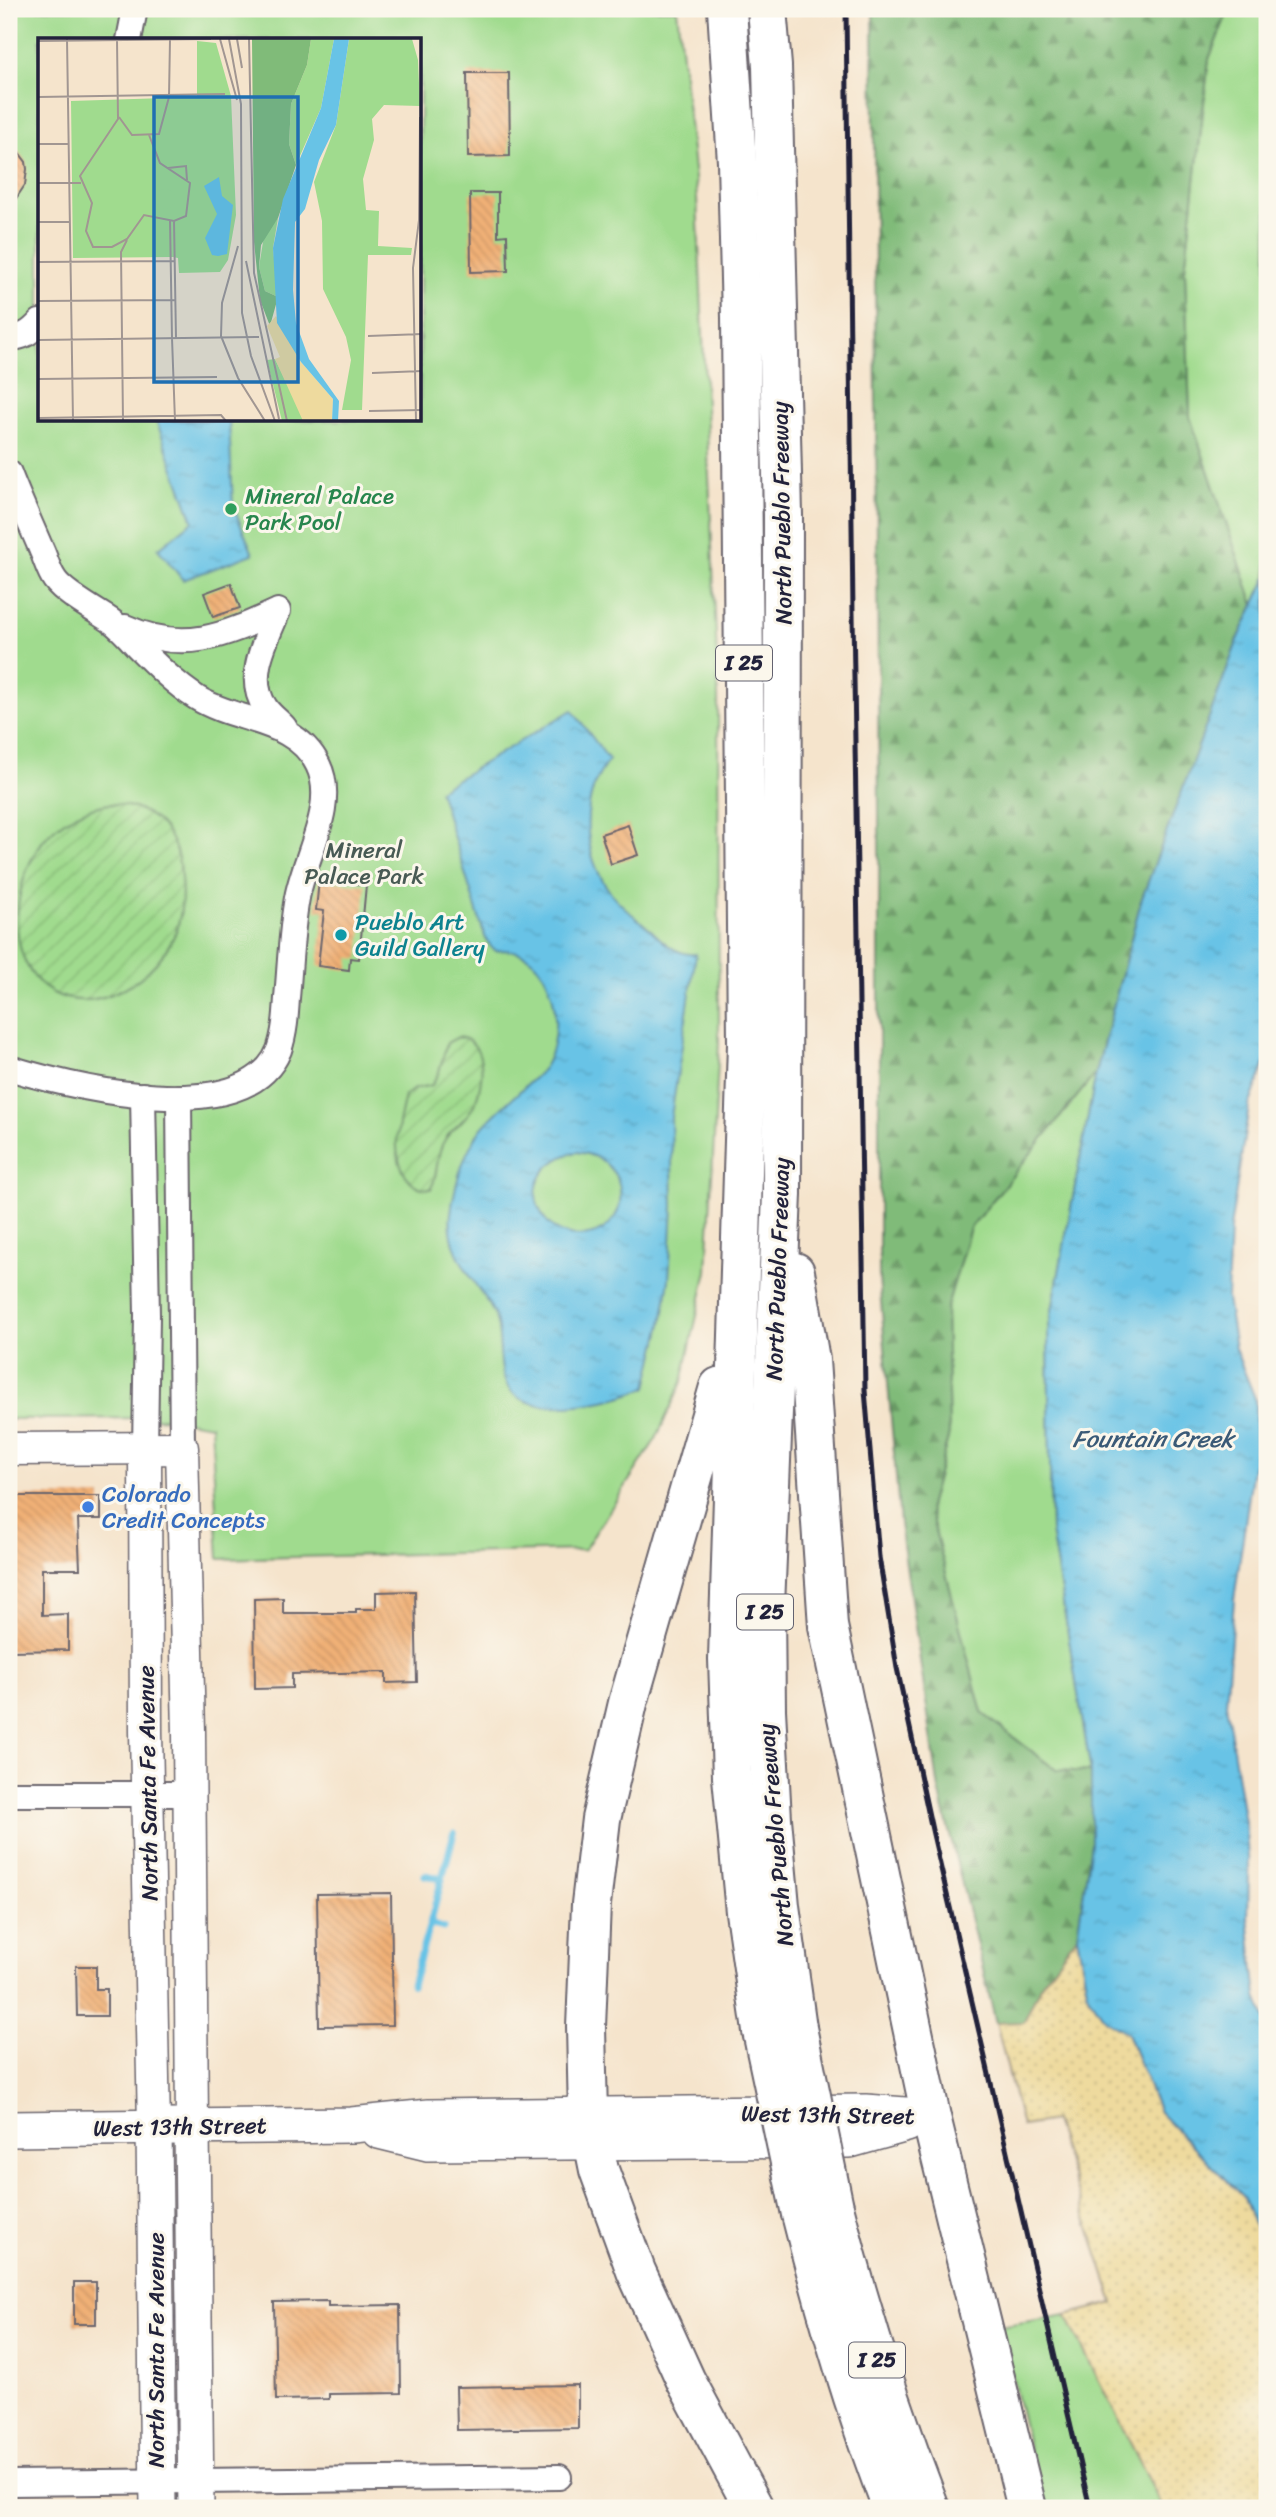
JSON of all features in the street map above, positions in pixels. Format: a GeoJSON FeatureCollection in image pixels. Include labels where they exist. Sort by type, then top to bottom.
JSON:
{"type":"FeatureCollection","features":[{"type":"Feature","properties":{"kind":"highway","name":"North Pueblo Freeway"},"geometry":{"type":"LineString","coordinates":[[767,9],[772,65],[783,515],[782,1194],[765,1606],[766,1710],[778,1894],[780,2029]]}},
{"type":"Feature","properties":{"kind":"highway"},"geometry":{"type":"LineString","coordinates":[[772,65],[774,9]]}},
{"type":"Feature","properties":{"kind":"highway","name":"North Pueblo Freeway"},"geometry":{"type":"LineString","coordinates":[[726,15],[737,162],[741,305],[747,1030],[728,1659],[732,1777],[745,1912],[780,2029],[818,2211],[832,2337],[892,2508]]}},
{"type":"Feature","properties":{"kind":"highway"},"geometry":{"type":"LineString","coordinates":[[782,1194],[810,1360],[828,1626],[931,2117],[1027,2508]]}},
{"type":"Feature","properties":{"kind":"highway"},"geometry":{"type":"LineString","coordinates":[[737,1317],[706,1439],[628,1703],[601,1819],[591,1905],[586,2027],[591,2129],[599,2169],[636,2271],[686,2381],[754,2508]]}},
{"type":"Feature","properties":{"kind":"highway","name":"North Pueblo Freeway"},"geometry":{"type":"LineString","coordinates":[[818,2211],[855,2289],[879,2367],[930,2508]]}},
{"type":"Feature","properties":{"kind":"main road","name":"West 13th Street"},"geometry":{"type":"LineString","coordinates":[[9,2129],[352,2125],[429,2117],[591,2129],[866,2112],[931,2117]]}},
{"type":"Feature","properties":{"kind":"main road","name":"North Santa Fe Avenue"},"geometry":{"type":"LineString","coordinates":[[154,2127],[157,2495]]}},
{"type":"Feature","properties":{"kind":"main road","name":"North Santa Fe Avenue"},"geometry":{"type":"LineString","coordinates":[[192,2127],[196,2495]]}},
{"type":"Feature","properties":{"kind":"street"},"geometry":{"type":"LineString","coordinates":[[129,38],[135,9]]}},
{"type":"Feature","properties":{"kind":"street"},"geometry":{"type":"LineString","coordinates":[[9,338],[28,334],[38,324]]}},
{"type":"Feature","properties":{"kind":"street"},"geometry":{"type":"LineString","coordinates":[[9,473],[55,581],[114,622],[145,637],[167,641],[195,641],[215,638],[278,611],[260,658],[256,683],[265,708],[310,751],[324,778],[325,794],[315,840],[303,869],[297,900],[283,1036],[270,1066],[255,1081],[233,1091],[209,1096],[179,1097],[108,1090],[9,1068]]}},
{"type":"Feature","properties":{"kind":"street"},"geometry":{"type":"LineString","coordinates":[[114,622],[149,658],[195,697],[216,708],[264,722],[293,736]]}},
{"type":"Feature","properties":{"kind":"street","name":"North Santa Fe Avenue"},"geometry":{"type":"LineString","coordinates":[[143,1095],[148,1315],[145,1450],[154,2127]]}},
{"type":"Feature","properties":{"kind":"street","name":"North Santa Fe Avenue"},"geometry":{"type":"LineString","coordinates":[[179,1097],[182,1448],[190,1794],[192,2127]]}},
{"type":"Feature","properties":{"kind":"street"},"geometry":{"type":"LineString","coordinates":[[9,1449],[182,1448]]}},
{"type":"Feature","properties":{"kind":"street"},"geometry":{"type":"LineString","coordinates":[[9,1794],[190,1794]]}},
{"type":"Feature","properties":{"kind":"street"},"geometry":{"type":"LineString","coordinates":[[9,2483],[157,2495],[196,2495],[559,2477]]}},
{"type":"Feature","properties":{"kind":"green space","name":"Mineral Palace Park"},"geometry":{"type":"Polygon","coordinates":[[[9,9],[677,9],[697,198],[718,683],[719,1043],[707,1271],[682,1382],[656,1439],[584,1550],[219,1559],[211,1425],[169,1418],[9,1419],[9,9]]]}},
{"type":"Feature","properties":{"kind":"green space"},"geometry":{"type":"Polygon","coordinates":[[[873,9],[1229,9],[1209,59],[1185,270],[1190,417],[1254,605],[1237,642],[1141,901],[1096,1073],[970,1228],[946,1310],[949,1434],[929,1507],[982,1713],[1056,1770],[1091,1772],[1091,1844],[1077,1936],[1040,1986],[1024,2023],[996,2023],[939,1790],[900,1524],[879,1278],[879,815],[873,9]]]}},
{"type":"Feature","properties":{"kind":"green space"},"geometry":{"type":"Polygon","coordinates":[[[1229,9],[1267,9],[1267,577],[1254,605],[1190,417],[1185,270],[1209,59],[1229,9]]]}},
{"type":"Feature","properties":{"kind":"green space"},"geometry":{"type":"Polygon","coordinates":[[[109,804],[139,810],[151,816],[169,836],[179,862],[181,878],[179,922],[163,954],[133,983],[99,998],[68,998],[53,993],[36,979],[25,961],[19,940],[17,917],[20,894],[36,851],[49,834],[77,814],[109,804]]]}},
{"type":"Feature","properties":{"kind":"green space"},"geometry":{"type":"Polygon","coordinates":[[[458,1037],[468,1040],[479,1054],[482,1074],[478,1094],[471,1110],[443,1144],[431,1189],[424,1188],[415,1185],[407,1177],[398,1157],[398,1128],[405,1096],[414,1089],[432,1085],[439,1072],[447,1043],[458,1037]]]}},
{"type":"Feature","properties":{"kind":"green space"},"geometry":{"type":"Polygon","coordinates":[[[1096,1073],[1048,1332],[1051,1531],[1091,1772],[1056,1770],[982,1713],[929,1507],[949,1434],[946,1310],[970,1228],[1096,1073]]]}},
{"type":"Feature","properties":{"kind":"green space"},"geometry":{"type":"Polygon","coordinates":[[[1066,2315],[1163,2508],[1043,2508],[1000,2326],[1066,2315]]]}},
{"type":"Feature","properties":{"kind":"sand"},"geometry":{"type":"Polygon","coordinates":[[[1077,1936],[1088,1995],[1104,2019],[1127,2033],[1159,2112],[1244,2198],[1267,2258],[1267,2508],[1163,2508],[1066,2315],[1114,2303],[1054,2121],[1022,2126],[996,2023],[1024,2022],[1040,1986],[1077,1936]]]}},
{"type":"Feature","properties":{"kind":"water"},"geometry":{"type":"Polygon","coordinates":[[[157,422],[229,422],[233,506],[253,554],[183,580],[158,549],[193,521],[157,422]]]}},
{"type":"Feature","properties":{"kind":"water","name":"Fountain Creek"},"geometry":{"type":"Polygon","coordinates":[[[1267,577],[1267,1058],[1249,1106],[1230,1229],[1227,1298],[1235,1349],[1255,1398],[1256,1447],[1234,1600],[1226,1704],[1245,1823],[1249,1867],[1248,1918],[1257,1997],[1267,2023],[1267,2258],[1244,2198],[1159,2112],[1127,2033],[1104,2019],[1088,1995],[1077,1936],[1091,1844],[1091,1772],[1051,1531],[1048,1332],[1096,1073],[1141,901],[1237,642],[1267,577]]]}},
{"type":"Feature","properties":{"kind":"water"},"geometry":{"type":"Polygon","coordinates":[[[572,710],[609,760],[599,775],[589,808],[589,843],[601,877],[619,902],[665,943],[683,953],[696,954],[671,1117],[673,1206],[669,1280],[647,1387],[633,1393],[570,1406],[548,1406],[529,1402],[514,1394],[502,1372],[495,1317],[462,1264],[453,1240],[451,1213],[465,1157],[482,1128],[543,1069],[551,1053],[555,1013],[544,975],[532,960],[516,952],[496,951],[485,937],[439,790],[572,710]],[[577,1152],[565,1156],[555,1161],[540,1177],[536,1198],[539,1209],[549,1224],[560,1232],[578,1236],[596,1233],[609,1224],[618,1211],[621,1197],[618,1182],[610,1168],[597,1158],[577,1152]]]}},
{"type":"Feature","properties":{"kind":"building"},"geometry":{"type":"Polygon","coordinates":[[[467,73],[509,73],[510,156],[468,157],[467,73]]]}},
{"type":"Feature","properties":{"kind":"building"},"geometry":{"type":"Polygon","coordinates":[[[9,139],[26,162],[27,169],[25,185],[9,209],[9,139]]]}},
{"type":"Feature","properties":{"kind":"building"},"geometry":{"type":"Polygon","coordinates":[[[470,193],[498,193],[498,236],[507,235],[508,271],[471,272],[470,193]]]}},
{"type":"Feature","properties":{"kind":"building"},"geometry":{"type":"Polygon","coordinates":[[[231,583],[240,608],[213,617],[204,593],[231,583]]]}},
{"type":"Feature","properties":{"kind":"building"},"geometry":{"type":"Polygon","coordinates":[[[628,825],[638,855],[611,864],[601,834],[628,825]]]}},
{"type":"Feature","properties":{"kind":"building","name":"Pueblo Art Guild Gallery"},"geometry":{"type":"Polygon","coordinates":[[[319,880],[366,885],[359,959],[350,958],[349,970],[318,966],[324,911],[316,910],[319,880]]]}},
{"type":"Feature","properties":{"kind":"building"},"geometry":{"type":"Polygon","coordinates":[[[9,1496],[101,1496],[101,1519],[78,1519],[80,1569],[42,1569],[42,1615],[68,1614],[68,1650],[9,1651],[9,1496]]]}},
{"type":"Feature","properties":{"kind":"building"},"geometry":{"type":"Polygon","coordinates":[[[415,1591],[417,1682],[386,1683],[386,1672],[292,1674],[292,1688],[255,1689],[254,1599],[283,1598],[283,1613],[356,1613],[356,1609],[376,1609],[376,1592],[415,1591]]]}},
{"type":"Feature","properties":{"kind":"building"},"geometry":{"type":"Polygon","coordinates":[[[391,1893],[393,2025],[319,2026],[317,1894],[391,1893]]]}},
{"type":"Feature","properties":{"kind":"building"},"geometry":{"type":"Polygon","coordinates":[[[76,1966],[96,1966],[96,1989],[107,1989],[107,2016],[77,2016],[76,1966]]]}},
{"type":"Feature","properties":{"kind":"building"},"geometry":{"type":"Polygon","coordinates":[[[74,2282],[96,2282],[96,2324],[74,2324],[74,2282]]]}},
{"type":"Feature","properties":{"kind":"building"},"geometry":{"type":"Polygon","coordinates":[[[328,2301],[328,2306],[400,2305],[401,2393],[329,2394],[329,2399],[276,2400],[274,2302],[328,2301]]]}},
{"type":"Feature","properties":{"kind":"building"},"geometry":{"type":"Polygon","coordinates":[[[578,2385],[578,2428],[457,2430],[456,2387],[578,2385]]]}},
{"type":"Feature","properties":{"kind":"waterway"},"geometry":{"type":"LineString","coordinates":[[443,1928],[430,1924],[454,1833]]}},
{"type":"Feature","properties":{"kind":"waterway"},"geometry":{"type":"LineString","coordinates":[[425,1875],[442,1879]]}},
{"type":"Feature","properties":{"kind":"waterway"},"geometry":{"type":"LineString","coordinates":[[412,1985],[430,1924]]}},
{"type":"Feature","properties":{"kind":"railway"},"geometry":{"type":"LineString","coordinates":[[846,9],[865,1390],[879,1557],[897,1668],[932,1830],[1090,2508]]}},
{"type":"Feature","properties":{"kind":"place","name":"Mineral Palace Park Pool"},"geometry":{"type":"Point","coordinates":[231,509]}},
{"type":"Feature","properties":{"kind":"place","name":"Pueblo Art Guild Gallery"},"geometry":{"type":"Point","coordinates":[341,935]}},
{"type":"Feature","properties":{"kind":"place","name":"Colorado Credit Concepts"},"geometry":{"type":"Point","coordinates":[88,1507]}}]}
